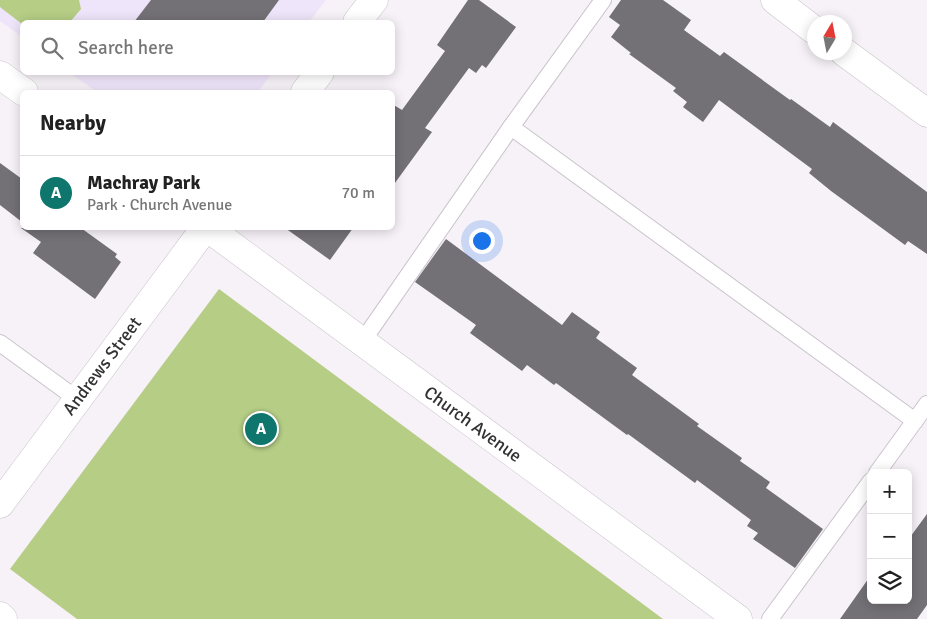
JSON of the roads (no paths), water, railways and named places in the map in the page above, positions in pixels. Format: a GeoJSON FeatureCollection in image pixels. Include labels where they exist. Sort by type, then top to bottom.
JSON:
{"type":"FeatureCollection","features":[{"type":"Feature","properties":{"kind":"street"},"geometry":{"type":"LineString","coordinates":[[359,20],[374,0]]}},
{"type":"Feature","properties":{"kind":"street"},"geometry":{"type":"LineString","coordinates":[[775,0],[807,25]]}},
{"type":"Feature","properties":{"kind":"street"},"geometry":{"type":"LineString","coordinates":[[852,58],[927,113]]}},
{"type":"Feature","properties":{"kind":"street"},"geometry":{"type":"LineString","coordinates":[[0,75],[21,90]]}},
{"type":"Feature","properties":{"kind":"street"},"geometry":{"type":"LineString","coordinates":[[306,90],[318,75]]}},
{"type":"Feature","properties":{"kind":"street","name":"Andrews Street"},"geometry":{"type":"LineString","coordinates":[[0,504],[204,230]]}},
{"type":"Feature","properties":{"kind":"street","name":"Church Avenue"},"geometry":{"type":"LineString","coordinates":[[209,230],[738,619]]}},
{"type":"Feature","properties":{"kind":"street"},"geometry":{"type":"LineString","coordinates":[[0,616],[4,619]]}},
{"type":"Feature","properties":{"kind":"lane"},"geometry":{"type":"LineString","coordinates":[[362,342],[511,127],[603,0]]}},
{"type":"Feature","properties":{"kind":"lane"},"geometry":{"type":"LineString","coordinates":[[511,127],[915,421]]}},
{"type":"Feature","properties":{"kind":"lane"},"geometry":{"type":"LineString","coordinates":[[0,343],[77,399]]}},
{"type":"Feature","properties":{"kind":"lane"},"geometry":{"type":"LineString","coordinates":[[880,469],[927,404]]}},
{"type":"Feature","properties":{"kind":"lane"},"geometry":{"type":"LineString","coordinates":[[770,619],[867,486]]}},
{"type":"Feature","properties":{"kind":"place","name":"Machray Park"},"geometry":{"type":"Point","coordinates":[261,429]}}]}
